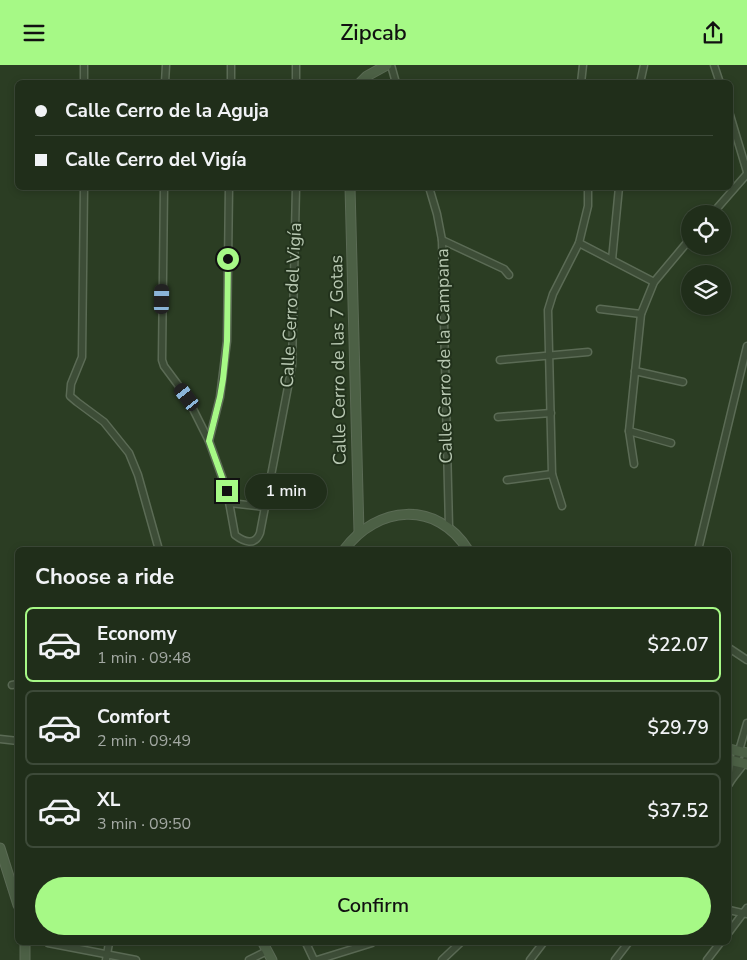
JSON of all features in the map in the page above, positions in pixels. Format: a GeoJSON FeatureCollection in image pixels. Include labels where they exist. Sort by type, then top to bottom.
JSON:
{"type":"FeatureCollection","features":[{"type":"Feature","properties":{"kind":"street"},"geometry":{"type":"LineString","coordinates":[[84,65],[84,80]]}},
{"type":"Feature","properties":{"kind":"street"},"geometry":{"type":"LineString","coordinates":[[165,80],[166,65]]}},
{"type":"Feature","properties":{"kind":"street"},"geometry":{"type":"LineString","coordinates":[[231,65],[231,80]]}},
{"type":"Feature","properties":{"kind":"street"},"geometry":{"type":"LineString","coordinates":[[296,65],[296,80]]}},
{"type":"Feature","properties":{"kind":"street"},"geometry":{"type":"LineString","coordinates":[[363,80],[389,65],[395,80]]}},
{"type":"Feature","properties":{"kind":"street"},"geometry":{"type":"LineString","coordinates":[[581,80],[583,65]]}},
{"type":"Feature","properties":{"kind":"street"},"geometry":{"type":"LineString","coordinates":[[641,80],[644,65]]}},
{"type":"Feature","properties":{"kind":"street"},"geometry":{"type":"LineString","coordinates":[[714,65],[719,80]]}},
{"type":"Feature","properties":{"kind":"street"},"geometry":{"type":"LineString","coordinates":[[733,125],[747,173],[733,189]]}},
{"type":"Feature","properties":{"kind":"street"},"geometry":{"type":"LineString","coordinates":[[84,190],[82,357],[70,389],[70,396],[104,422],[129,453],[138,475],[158,547]]}},
{"type":"Feature","properties":{"kind":"street","name":"Calle Cerro del Vigía"},"geometry":{"type":"LineString","coordinates":[[164,190],[162,360],[164,367],[187,397],[209,441],[230,503],[230,516],[236,535],[246,542],[253,542],[260,533],[292,366],[296,190]]}},
{"type":"Feature","properties":{"kind":"street"},"geometry":{"type":"LineString","coordinates":[[209,441],[220,397],[227,341],[229,190]]}},
{"type":"Feature","properties":{"kind":"street","name":"Calle Cerro de las 7 Gotas"},"geometry":{"type":"LineString","coordinates":[[350,190],[359,532]]}},
{"type":"Feature","properties":{"kind":"street","name":"Calle Cerro de la Campana"},"geometry":{"type":"LineString","coordinates":[[430,190],[442,240],[449,527]]}},
{"type":"Feature","properties":{"kind":"street"},"geometry":{"type":"LineString","coordinates":[[562,506],[552,474],[548,310],[550,301],[579,243],[588,206],[588,190]]}},
{"type":"Feature","properties":{"kind":"street"},"geometry":{"type":"LineString","coordinates":[[612,260],[619,190]]}},
{"type":"Feature","properties":{"kind":"street"},"geometry":{"type":"LineString","coordinates":[[720,205],[732,190]]}},
{"type":"Feature","properties":{"kind":"street"},"geometry":{"type":"LineString","coordinates":[[442,240],[504,269],[508,275]]}},
{"type":"Feature","properties":{"kind":"street"},"geometry":{"type":"LineString","coordinates":[[579,243],[654,282]]}},
{"type":"Feature","properties":{"kind":"street"},"geometry":{"type":"LineString","coordinates":[[634,464],[629,431],[641,313],[654,282],[681,250]]}},
{"type":"Feature","properties":{"kind":"street"},"geometry":{"type":"LineString","coordinates":[[600,309],[641,313]]}},
{"type":"Feature","properties":{"kind":"street"},"geometry":{"type":"LineString","coordinates":[[699,547],[747,346]]}},
{"type":"Feature","properties":{"kind":"street"},"geometry":{"type":"LineString","coordinates":[[500,360],[588,353]]}},
{"type":"Feature","properties":{"kind":"street"},"geometry":{"type":"LineString","coordinates":[[634,371],[683,382]]}},
{"type":"Feature","properties":{"kind":"street"},"geometry":{"type":"LineString","coordinates":[[498,417],[551,413]]}},
{"type":"Feature","properties":{"kind":"street"},"geometry":{"type":"LineString","coordinates":[[629,431],[671,443]]}},
{"type":"Feature","properties":{"kind":"street"},"geometry":{"type":"LineString","coordinates":[[507,479],[552,474]]}},
{"type":"Feature","properties":{"kind":"street"},"geometry":{"type":"LineString","coordinates":[[230,503],[265,507]]}},
{"type":"Feature","properties":{"kind":"street"},"geometry":{"type":"LineString","coordinates":[[346,547],[359,532],[382,519],[402,514],[436,519],[461,538],[466,547]]}},
{"type":"Feature","properties":{"kind":"street"},"geometry":{"type":"LineString","coordinates":[[731,649],[747,661]]}},
{"type":"Feature","properties":{"kind":"street"},"geometry":{"type":"LineString","coordinates":[[731,781],[741,759],[747,723]]}},
{"type":"Feature","properties":{"kind":"street"},"geometry":{"type":"LineString","coordinates":[[0,739],[15,741]]}},
{"type":"Feature","properties":{"kind":"street"},"geometry":{"type":"LineString","coordinates":[[731,751],[741,759]]}},
{"type":"Feature","properties":{"kind":"street"},"geometry":{"type":"LineString","coordinates":[[0,848],[15,897]]}},
{"type":"Feature","properties":{"kind":"street"},"geometry":{"type":"LineString","coordinates":[[731,909],[746,912]]}},
{"type":"Feature","properties":{"kind":"street"},"geometry":{"type":"LineString","coordinates":[[731,930],[746,912]]}},
{"type":"Feature","properties":{"kind":"street"},"geometry":{"type":"LineString","coordinates":[[24,960],[25,945]]}},
{"type":"Feature","properties":{"kind":"street"},"geometry":{"type":"LineString","coordinates":[[56,945],[107,957],[136,960]]}},
{"type":"Feature","properties":{"kind":"street"},"geometry":{"type":"LineString","coordinates":[[307,945],[315,960],[365,945]]}},
{"type":"Feature","properties":{"kind":"street"},"geometry":{"type":"LineString","coordinates":[[442,960],[458,945]]}},
{"type":"Feature","properties":{"kind":"street"},"geometry":{"type":"LineString","coordinates":[[530,960],[541,945]]}},
{"type":"Feature","properties":{"kind":"street"},"geometry":{"type":"LineString","coordinates":[[615,960],[626,945]]}},
{"type":"Feature","properties":{"kind":"street"},"geometry":{"type":"LineString","coordinates":[[707,960],[718,945]]}},
{"type":"Feature","properties":{"kind":"street"},"geometry":{"type":"LineString","coordinates":[[249,960],[265,947],[272,960]]}},
{"type":"Feature","properties":{"kind":"route"},"geometry":{"type":"LineString","coordinates":[[227,491],[209,441],[220,397],[227,341],[228,259]]}}]}
